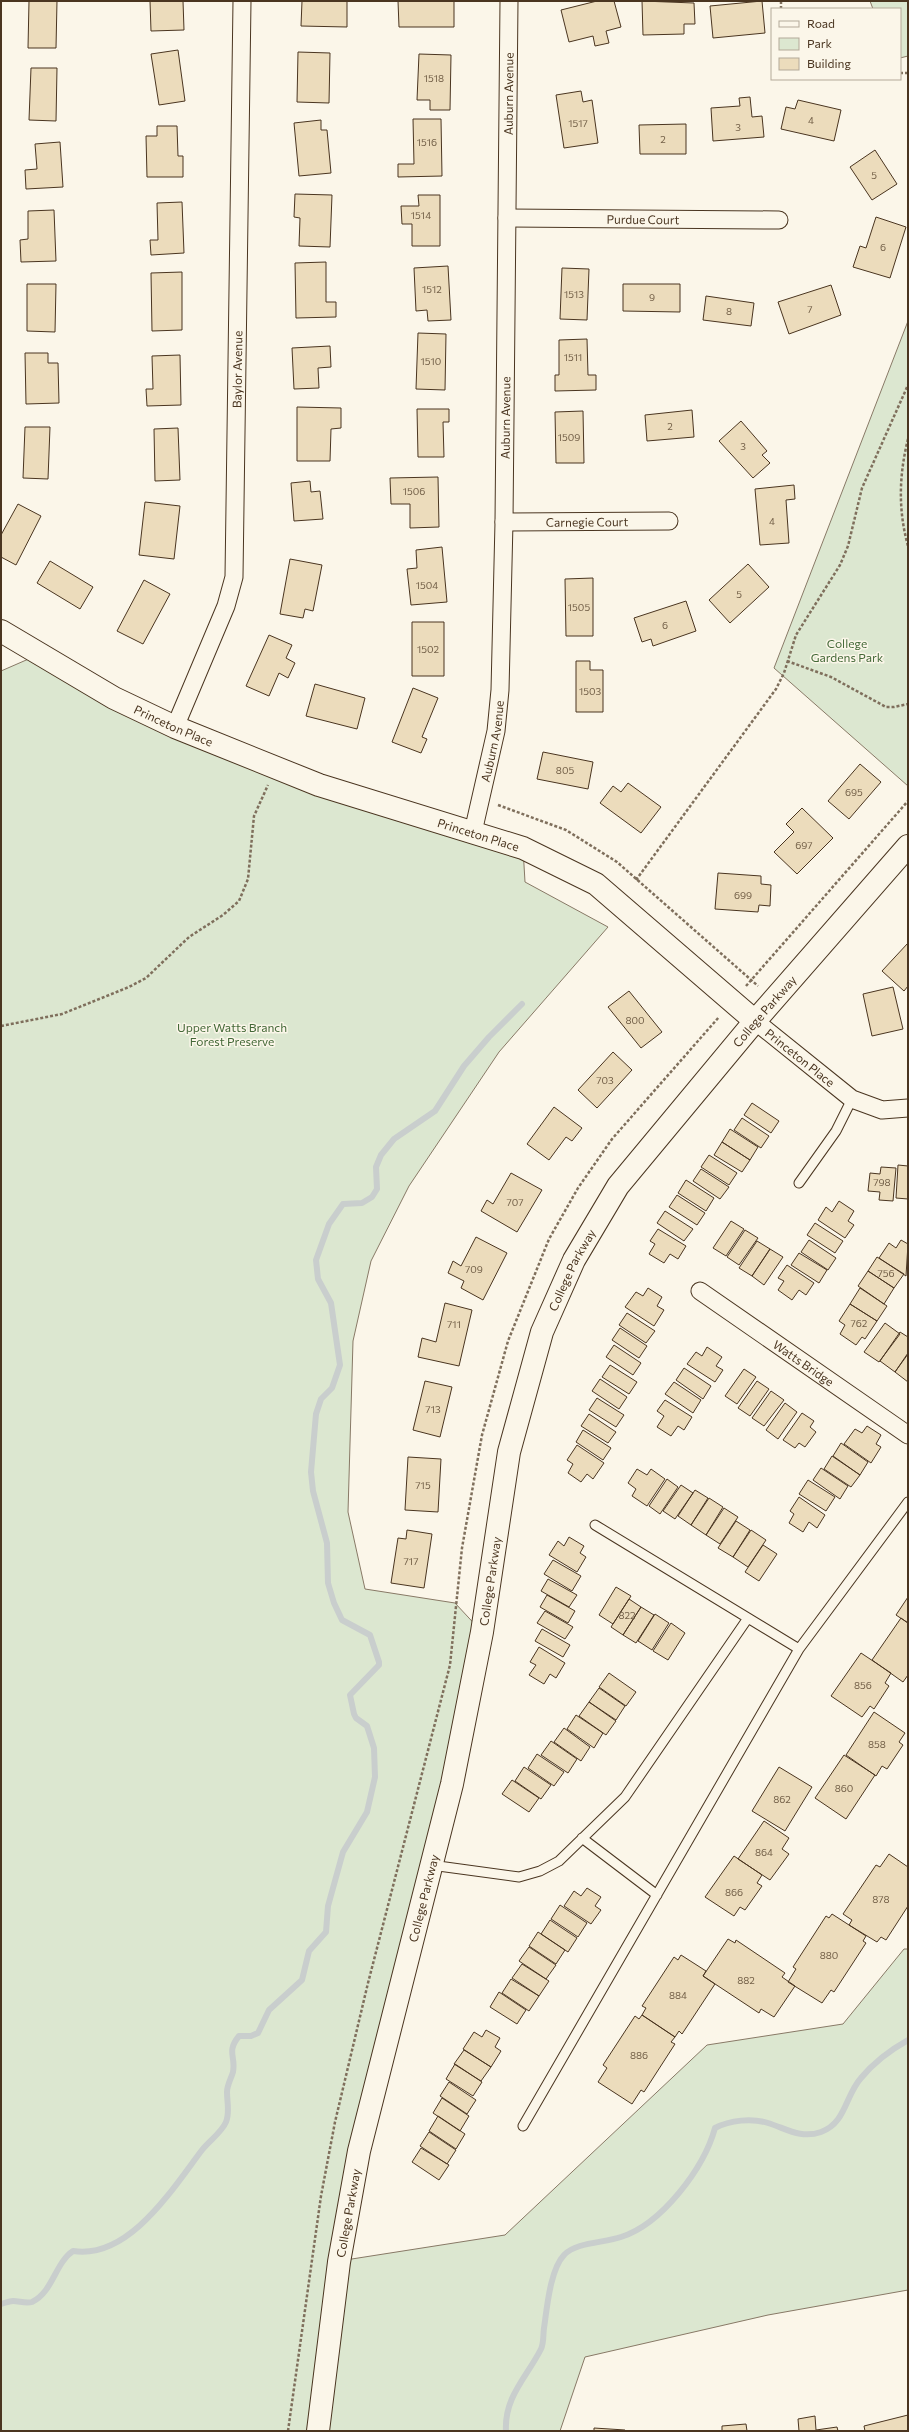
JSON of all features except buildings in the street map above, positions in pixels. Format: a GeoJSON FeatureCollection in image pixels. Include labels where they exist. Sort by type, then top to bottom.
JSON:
{"type":"FeatureCollection","features":[{"type":"Feature","properties":{"kind":"street","name":"Baylor Avenue"},"geometry":{"type":"LineString","coordinates":[[175,727],[226,606],[234,576],[242,1]]}},
{"type":"Feature","properties":{"kind":"street","name":"Auburn Avenue"},"geometry":{"type":"LineString","coordinates":[[473,832],[496,731],[500,690],[504,522],[509,1]]}},
{"type":"Feature","properties":{"kind":"street","name":"Purdue Court"},"geometry":{"type":"LineString","coordinates":[[507,218],[779,220]]}},
{"type":"Feature","properties":{"kind":"street","name":"Carnegie Court"},"geometry":{"type":"LineString","coordinates":[[504,522],[669,521]]}},
{"type":"Feature","properties":{"kind":"street","name":"Princeton Place"},"geometry":{"type":"LineString","coordinates":[[1,631],[114,698],[175,727],[319,785],[523,848],[596,884],[755,1021],[852,1099],[882,1110],[908,1108]]}},
{"type":"Feature","properties":{"kind":"street","name":"College Parkway"},"geometry":{"type":"LineString","coordinates":[[318,2431],[339,2262],[359,2150],[452,1784],[482,1632],[508,1452],[542,1332],[574,1260],[618,1186],[755,1021],[908,846]]}},
{"type":"Feature","properties":{"kind":"street","name":"Watts Bridge"},"geometry":{"type":"LineString","coordinates":[[700,1291],[908,1435]]}},
{"type":"Feature","properties":{"kind":"lane"},"geometry":{"type":"LineString","coordinates":[[799,1183],[836,1131],[852,1099]]}},
{"type":"Feature","properties":{"kind":"lane"},"geometry":{"type":"LineString","coordinates":[[523,2126],[799,1649],[908,1502]]}},
{"type":"Feature","properties":{"kind":"lane"},"geometry":{"type":"LineString","coordinates":[[595,1525],[799,1649]]}},
{"type":"Feature","properties":{"kind":"lane"},"geometry":{"type":"LineString","coordinates":[[431,1865],[520,1877],[540,1871],[559,1860],[625,1797],[748,1618]]}},
{"type":"Feature","properties":{"kind":"lane"},"geometry":{"type":"LineString","coordinates":[[582,1838],[657,1895]]}},
{"type":"Feature","properties":{"kind":"path"},"geometry":{"type":"LineString","coordinates":[[636,880],[776,689],[806,618],[840,565],[848,546],[862,488],[908,385]]}},
{"type":"Feature","properties":{"kind":"path"},"geometry":{"type":"LineString","coordinates":[[908,439],[901,466],[900,499],[908,546]]}},
{"type":"Feature","properties":{"kind":"path"},"geometry":{"type":"LineString","coordinates":[[787,661],[831,677],[886,706],[894,707],[908,704]]}},
{"type":"Feature","properties":{"kind":"path"},"geometry":{"type":"LineString","coordinates":[[1,1026],[62,1014],[130,987],[146,978],[189,937],[223,915],[239,901],[248,880],[254,816],[271,781]]}},
{"type":"Feature","properties":{"kind":"path"},"geometry":{"type":"LineString","coordinates":[[480,800],[566,830],[617,862],[773,1001]]}},
{"type":"Feature","properties":{"kind":"green space"},"geometry":{"type":"Polygon","coordinates":[[[870,1],[908,1],[908,56],[901,58],[901,8],[873,8],[870,1]]]}},
{"type":"Feature","properties":{"kind":"green space","name":"College Gardens Park"},"geometry":{"type":"Polygon","coordinates":[[[908,321],[908,786],[774,668],[908,321]]]}},
{"type":"Feature","properties":{"kind":"green space","name":"Upper Watts Branch Forest Preserve"},"geometry":{"type":"Polygon","coordinates":[[[40,654],[175,727],[523,848],[525,882],[608,927],[499,1052],[409,1186],[371,1261],[353,1341],[348,1512],[365,1589],[455,1603],[482,1632],[339,2261],[505,2235],[707,2045],[843,2024],[904,1949],[908,1949],[908,2290],[768,2315],[585,2357],[560,2431],[1,2431],[1,671],[40,654]]]}},
{"type":"Feature","properties":{"kind":"waterway"},"geometry":{"type":"LineString","coordinates":[[1,2304],[12,2301],[27,2303],[32,2302],[45,2292],[62,2263],[73,2251],[93,2251],[113,2244],[131,2233],[148,2218],[163,2201],[202,2150],[222,2129],[226,2122],[228,2111],[227,2089],[234,2067],[232,2050],[235,2041],[239,2036],[251,2036],[258,2033],[269,2010],[302,1980],[309,1951],[326,1932],[328,1906],[343,1852],[367,1812],[375,1777],[374,1748],[367,1726],[356,1718],[354,1714],[350,1695],[379,1665],[379,1662],[370,1635],[342,1620],[334,1603],[328,1583],[327,1543],[313,1491],[311,1472],[316,1414],[321,1399],[332,1388],[340,1365],[331,1303],[318,1279],[316,1260],[329,1224],[343,1204],[362,1203],[372,1197],[377,1189],[376,1167],[381,1155],[394,1139],[435,1111],[464,1066],[489,1037],[522,1004]]}},
{"type":"Feature","properties":{"kind":"waterway"},"geometry":{"type":"LineString","coordinates":[[506,2431],[506,2419],[513,2397],[542,2347],[552,2279],[555,2270],[564,2255],[569,2251],[583,2245],[621,2237],[636,2230],[651,2220],[666,2207],[691,2177],[709,2144],[715,2128],[721,2125],[748,2120],[762,2121],[800,2134],[814,2134],[829,2128],[840,2116],[856,2085],[866,2072],[883,2057],[908,2040]]}}]}
